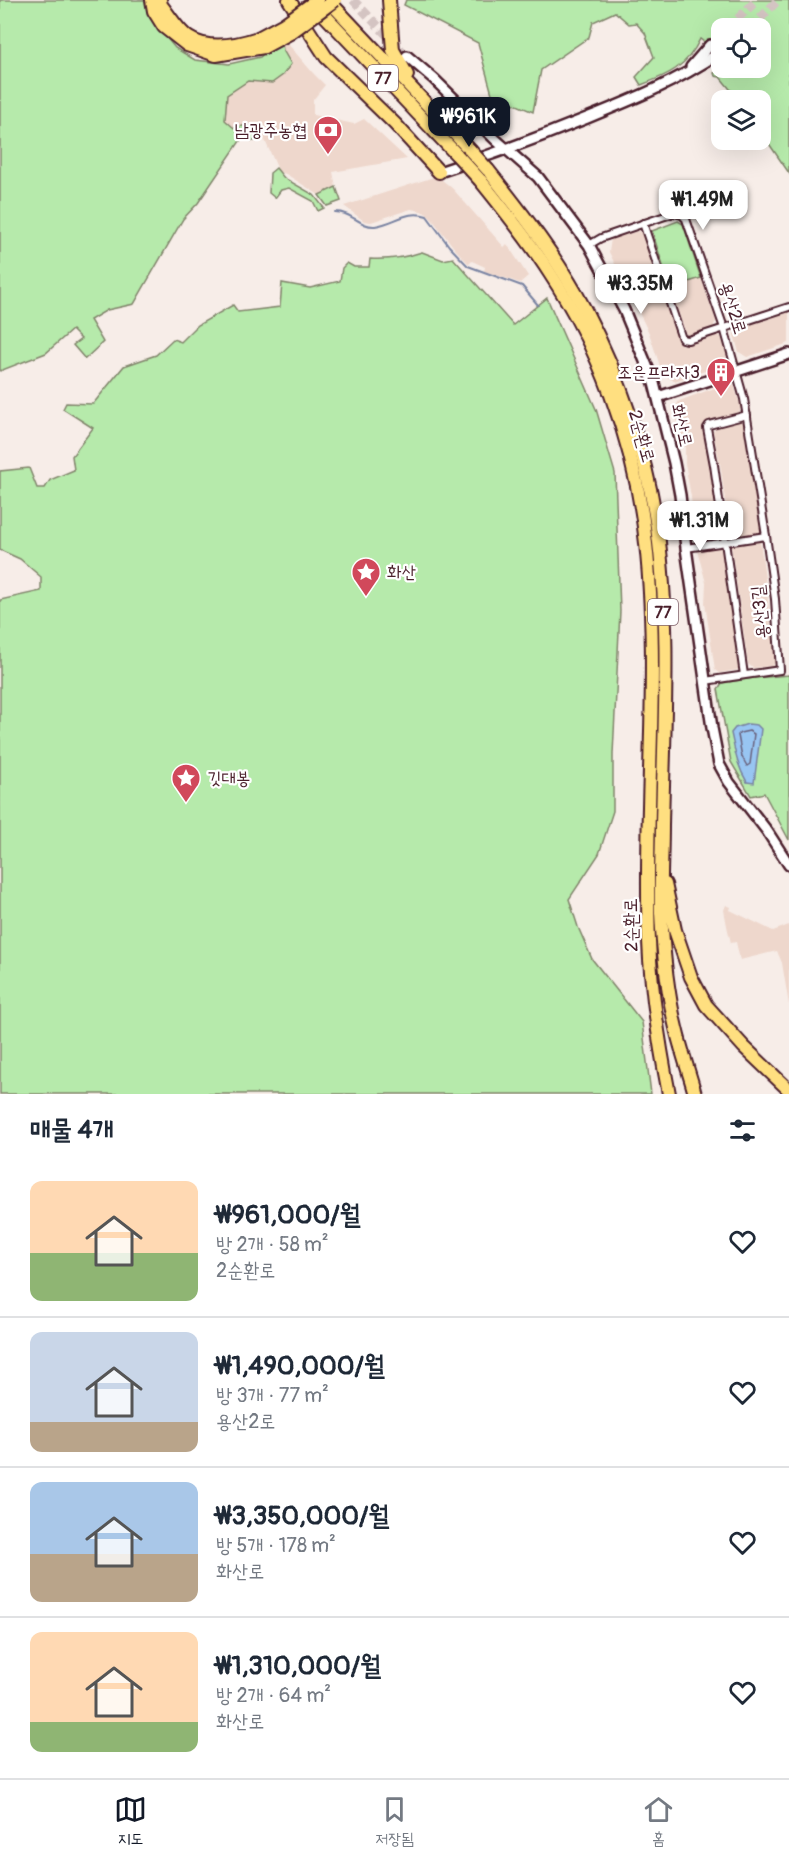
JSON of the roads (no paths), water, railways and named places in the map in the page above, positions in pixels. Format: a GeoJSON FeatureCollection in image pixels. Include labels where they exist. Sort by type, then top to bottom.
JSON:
{"type":"FeatureCollection","features":[{"type":"Feature","properties":{"kind":"highway"},"geometry":{"type":"LineString","coordinates":[[152,0],[154,11],[164,27],[187,45],[216,56],[290,33],[335,0]]}},
{"type":"Feature","properties":{"kind":"highway"},"geometry":{"type":"LineString","coordinates":[[160,0],[161,5],[188,38],[207,44],[226,46],[261,43],[317,0]]}},
{"type":"Feature","properties":{"kind":"highway"},"geometry":{"type":"LineString","coordinates":[[289,0],[326,57],[395,124],[439,172]]}},
{"type":"Feature","properties":{"kind":"highway","name":"2순환로"},"geometry":{"type":"LineString","coordinates":[[310,0],[457,155],[484,175],[532,227],[585,309],[622,396],[648,481],[657,528],[664,636],[661,911],[669,988],[676,1027],[695,1094]]}},
{"type":"Feature","properties":{"kind":"highway","name":"2순환로"},"geometry":{"type":"LineString","coordinates":[[328,0],[470,150],[484,175],[551,274],[577,320],[610,395],[634,473],[644,526],[649,575],[651,635],[649,940],[653,1000],[669,1094]]}},
{"type":"Feature","properties":{"kind":"highway"},"geometry":{"type":"LineString","coordinates":[[389,0],[393,50],[413,84],[452,132]]}},
{"type":"Feature","properties":{"kind":"highway"},"geometry":{"type":"LineString","coordinates":[[662,869],[675,930],[691,977],[706,1005],[744,1047],[789,1090]]}},
{"type":"Feature","properties":{"kind":"main road"},"geometry":{"type":"LineString","coordinates":[[688,71],[710,45]]}},
{"type":"Feature","properties":{"kind":"main road","name":"화산로"},"geometry":{"type":"LineString","coordinates":[[407,56],[538,177],[589,245],[624,310],[641,347],[658,396],[680,495],[715,749],[723,773],[767,831],[789,866]]}},
{"type":"Feature","properties":{"kind":"main road"},"geometry":{"type":"LineString","coordinates":[[439,172],[507,149],[649,93],[670,83],[711,57]]}},
{"type":"Feature","properties":{"kind":"main road"},"geometry":{"type":"LineString","coordinates":[[658,396],[789,354]]}},
{"type":"Feature","properties":{"kind":"street","name":"용산2로"},"geometry":{"type":"LineString","coordinates":[[589,245],[601,238],[674,213],[680,213],[684,217],[724,328],[736,371]]}},
{"type":"Feature","properties":{"kind":"street"},"geometry":{"type":"LineString","coordinates":[[643,224],[682,339],[688,340],[789,307]]}},
{"type":"Feature","properties":{"kind":"street","name":"용산3길"},"geometry":{"type":"LineString","coordinates":[[705,681],[780,670],[775,599],[766,536],[747,415],[736,371]]}},
{"type":"Feature","properties":{"kind":"street"},"geometry":{"type":"LineString","coordinates":[[744,675],[726,542],[707,428],[709,425],[747,415]]}},
{"type":"Feature","properties":{"kind":"street"},"geometry":{"type":"LineString","coordinates":[[686,548],[766,536]]}},
{"type":"Feature","properties":{"kind":"water"},"geometry":{"type":"Polygon","coordinates":[[[748,724],[757,725],[761,729],[754,783],[747,782],[741,770],[731,733],[735,728],[748,724]]]}},
{"type":"Feature","properties":{"kind":"waterway"},"geometry":{"type":"LineString","coordinates":[[335,212],[346,214],[370,226],[382,225],[413,214],[427,216],[449,246],[468,266],[522,286],[538,305]]}},
{"type":"Feature","properties":{"kind":"tunnel"},"geometry":{"type":"LineString","coordinates":[[353,0],[407,56]]}},
{"type":"Feature","properties":{"kind":"tunnel"},"geometry":{"type":"LineString","coordinates":[[738,18],[757,0]]}},
{"type":"Feature","properties":{"kind":"tunnel"},"geometry":{"type":"LineString","coordinates":[[761,18],[778,0]]}},
{"type":"Feature","properties":{"kind":"place","name":"남광주농협"},"geometry":{"type":"Point","coordinates":[328,156]}},
{"type":"Feature","properties":{"kind":"place","name":"조은프라자3"},"geometry":{"type":"Point","coordinates":[721,398]}},
{"type":"Feature","properties":{"kind":"place","name":"화산"},"geometry":{"type":"Point","coordinates":[366,598]}},
{"type":"Feature","properties":{"kind":"place","name":"깃대봉"},"geometry":{"type":"Point","coordinates":[186,804]}}]}
